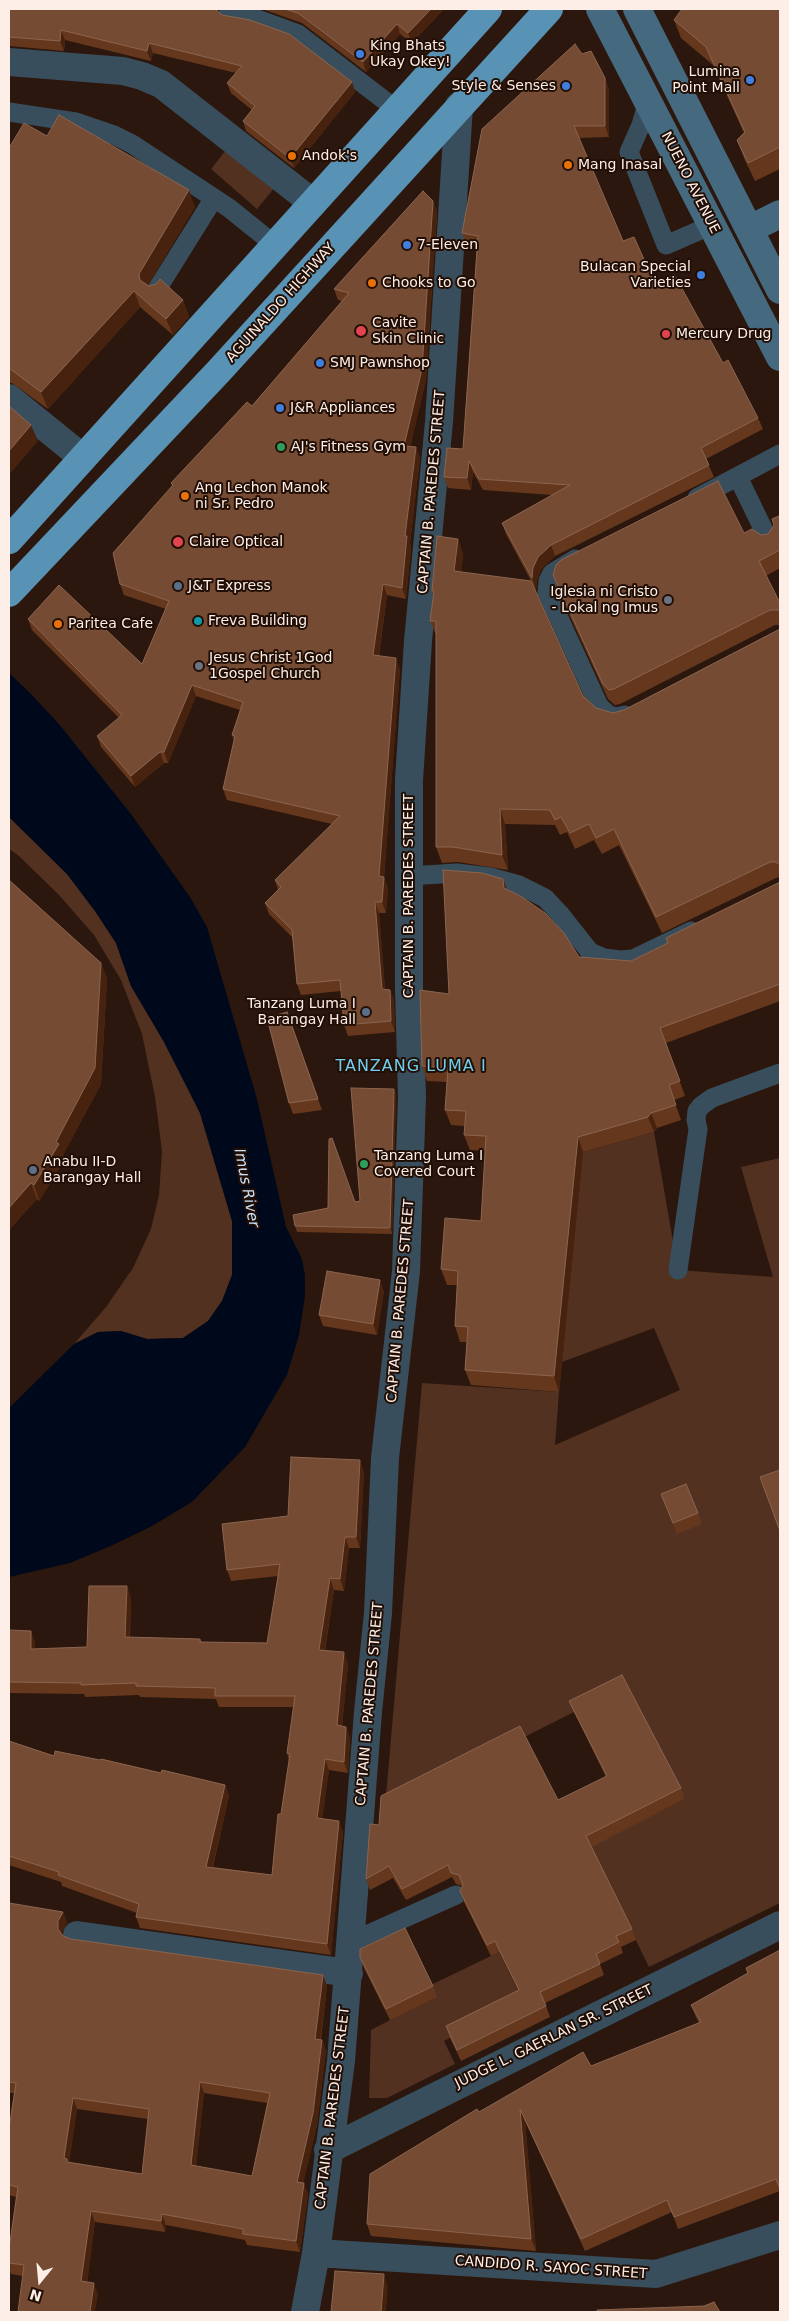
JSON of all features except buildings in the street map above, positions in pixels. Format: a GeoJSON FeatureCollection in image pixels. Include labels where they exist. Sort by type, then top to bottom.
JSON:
{"type":"FeatureCollection","features":[{"type":"Feature","properties":{"kind":"highway"},"geometry":{"type":"LineString","coordinates":[[12,530],[83,458],[488,9]]}},
{"type":"Feature","properties":{"kind":"highway","name":"AGUINALDO HIGHWAY"},"geometry":{"type":"LineString","coordinates":[[9,593],[218,372],[459,106],[539,12]]}},
{"type":"Feature","properties":{"kind":"main road","name":"NUENO AVENUE"},"geometry":{"type":"LineString","coordinates":[[600,9],[780,356]]}},
{"type":"Feature","properties":{"kind":"main road"},"geometry":{"type":"LineString","coordinates":[[637,9],[780,290]]}},
{"type":"Feature","properties":{"kind":"main road"},"geometry":{"type":"LineString","coordinates":[[750,229],[780,214]]}},
{"type":"Feature","properties":{"kind":"street"},"geometry":{"type":"LineString","coordinates":[[9,62],[123,71],[161,84],[313,203]]}},
{"type":"Feature","properties":{"kind":"street","name":"CAPTAIN B. PAREDES STREET"},"geometry":{"type":"LineString","coordinates":[[305,2312],[316,2253],[328,2150],[342,2061],[368,1712],[378,1613],[385,1458],[401,1326],[409,1219],[412,1097],[408,876],[409,780],[414,692],[439,422],[459,106]]}},
{"type":"Feature","properties":{"kind":"street"},"geometry":{"type":"LineString","coordinates":[[9,398],[83,458]]}},
{"type":"Feature","properties":{"kind":"street","name":"JUDGE L. GAERLAN SR. STREET"},"geometry":{"type":"LineString","coordinates":[[328,2150],[780,1925]]}},
{"type":"Feature","properties":{"kind":"street"},"geometry":{"type":"LineString","coordinates":[[77,1935],[348,1973]]}},
{"type":"Feature","properties":{"kind":"street","name":"CANDIDO R. SAYOC STREET"},"geometry":{"type":"LineString","coordinates":[[316,2253],[656,2274],[780,2235]]}},
{"type":"Feature","properties":{"kind":"lane"},"geometry":{"type":"LineString","coordinates":[[228,14],[257,19],[298,34],[397,110]]}},
{"type":"Feature","properties":{"kind":"lane"},"geometry":{"type":"LineString","coordinates":[[648,102],[630,152],[666,245],[712,225]]}},
{"type":"Feature","properties":{"kind":"lane"},"geometry":{"type":"LineString","coordinates":[[9,112],[76,122],[132,144],[214,198],[275,245]]}},
{"type":"Feature","properties":{"kind":"lane"},"geometry":{"type":"LineString","coordinates":[[156,292],[214,198]]}},
{"type":"Feature","properties":{"kind":"lane"},"geometry":{"type":"LineString","coordinates":[[685,504],[780,454]]}},
{"type":"Feature","properties":{"kind":"lane"},"geometry":{"type":"LineString","coordinates":[[738,477],[768,539]]}},
{"type":"Feature","properties":{"kind":"lane"},"geometry":{"type":"LineString","coordinates":[[587,553],[552,573],[546,592],[599,706],[609,715],[616,717],[641,706]]}},
{"type":"Feature","properties":{"kind":"lane"},"geometry":{"type":"LineString","coordinates":[[408,876],[457,873],[490,877],[519,885],[545,898],[590,952],[604,958],[633,959],[711,921]]}},
{"type":"Feature","properties":{"kind":"lane"},"geometry":{"type":"LineString","coordinates":[[678,1270],[698,1129],[697,1111],[712,1098],[780,1073]]}},
{"type":"Feature","properties":{"kind":"lane"},"geometry":{"type":"LineString","coordinates":[[351,1942],[456,1895]]}},
{"type":"Feature","properties":{"kind":"shaded area"},"geometry":{"type":"Polygon","coordinates":[[[226,150],[275,187],[257,209],[211,169],[226,150]]]}},
{"type":"Feature","properties":{"kind":"shaded area"},"geometry":{"type":"Polygon","coordinates":[[[9,817],[67,874],[116,943],[131,986],[164,1042],[200,1113],[232,1221],[232,1275],[222,1301],[208,1321],[183,1338],[147,1339],[121,1331],[98,1332],[74,1344],[106,1307],[133,1268],[151,1229],[159,1195],[162,1151],[155,1097],[142,1034],[121,980],[94,935],[59,895],[19,856],[9,849],[9,817]]]}},
{"type":"Feature","properties":{"kind":"shaded area"},"geometry":{"type":"Polygon","coordinates":[[[654,1132],[678,1270],[773,1277],[741,1167],[780,1158],[780,1903],[649,1967],[590,1847],[685,1799],[574,1712],[385,1807],[422,1383],[559,1392],[555,1445],[680,1390],[654,1328],[562,1362],[583,1152],[654,1132]]]}},
{"type":"Feature","properties":{"kind":"shaded area"},"geometry":{"type":"Polygon","coordinates":[[[499,1952],[523,2001],[444,2041],[455,2064],[387,2098],[369,2098],[371,2030],[390,2020],[431,1985],[499,1952]]]}},
{"type":"Feature","properties":{"kind":"water","name":"Imus River"},"geometry":{"type":"Polygon","coordinates":[[[9,673],[59,724],[131,814],[190,897],[207,927],[257,1099],[286,1227],[302,1259],[305,1275],[305,1296],[299,1335],[287,1375],[245,1447],[192,1502],[152,1526],[70,1563],[9,1577],[9,1408],[74,1344],[98,1332],[121,1331],[147,1339],[183,1338],[208,1321],[222,1301],[232,1275],[232,1221],[200,1113],[164,1042],[131,986],[116,943],[67,874],[9,817],[9,673]]]}},
{"type":"Feature","properties":{"kind":"place","name":"King Bhats Ukay Okey!"},"geometry":{"type":"Point","coordinates":[360,54]}},
{"type":"Feature","properties":{"kind":"place","name":"Lumina Point Mall"},"geometry":{"type":"Point","coordinates":[750,80]}},
{"type":"Feature","properties":{"kind":"place","name":"Style & Senses"},"geometry":{"type":"Point","coordinates":[566,86]}},
{"type":"Feature","properties":{"kind":"place","name":"Andok's"},"geometry":{"type":"Point","coordinates":[292,156]}},
{"type":"Feature","properties":{"kind":"place","name":"Mang Inasal"},"geometry":{"type":"Point","coordinates":[568,165]}},
{"type":"Feature","properties":{"kind":"place","name":"7-Eleven"},"geometry":{"type":"Point","coordinates":[407,245]}},
{"type":"Feature","properties":{"kind":"place","name":"Bulacan Special Varieties"},"geometry":{"type":"Point","coordinates":[701,275]}},
{"type":"Feature","properties":{"kind":"place","name":"Chooks to Go"},"geometry":{"type":"Point","coordinates":[372,283]}},
{"type":"Feature","properties":{"kind":"place","name":"Cavite Skin Clinic"},"geometry":{"type":"Point","coordinates":[361,331]}},
{"type":"Feature","properties":{"kind":"place","name":"Mercury Drug"},"geometry":{"type":"Point","coordinates":[666,334]}},
{"type":"Feature","properties":{"kind":"place","name":"SMJ Pawnshop"},"geometry":{"type":"Point","coordinates":[320,363]}},
{"type":"Feature","properties":{"kind":"place","name":"J&R Appliances"},"geometry":{"type":"Point","coordinates":[280,408]}},
{"type":"Feature","properties":{"kind":"place","name":"AJ's Fitness Gym"},"geometry":{"type":"Point","coordinates":[281,447]}},
{"type":"Feature","properties":{"kind":"place","name":"Ang Lechon Manok ni Sr. Pedro"},"geometry":{"type":"Point","coordinates":[185,496]}},
{"type":"Feature","properties":{"kind":"place","name":"Claire Optical"},"geometry":{"type":"Point","coordinates":[178,542]}},
{"type":"Feature","properties":{"kind":"place","name":"J&T Express"},"geometry":{"type":"Point","coordinates":[178,586]}},
{"type":"Feature","properties":{"kind":"place","name":"Iglesia ni Cristo - Lokal ng Imus"},"geometry":{"type":"Point","coordinates":[668,600]}},
{"type":"Feature","properties":{"kind":"place","name":"Freva Building"},"geometry":{"type":"Point","coordinates":[198,621]}},
{"type":"Feature","properties":{"kind":"place","name":"Paritea Cafe"},"geometry":{"type":"Point","coordinates":[58,624]}},
{"type":"Feature","properties":{"kind":"place","name":"Jesus Christ 1God 1Gospel Church"},"geometry":{"type":"Point","coordinates":[199,666]}},
{"type":"Feature","properties":{"kind":"place","name":"Tanzang Luma I Barangay Hall"},"geometry":{"type":"Point","coordinates":[366,1012]}},
{"type":"Feature","properties":{"kind":"place","name":"Tanzang Luma I Covered Court"},"geometry":{"type":"Point","coordinates":[364,1164]}},
{"type":"Feature","properties":{"kind":"place","name":"Anabu II-D Barangay Hall"},"geometry":{"type":"Point","coordinates":[33,1170]}},
{"type":"Feature","properties":{"kind":"district","name":"TANZANG LUMA I"},"geometry":{"type":"Point","coordinates":[411,1067]}}]}
